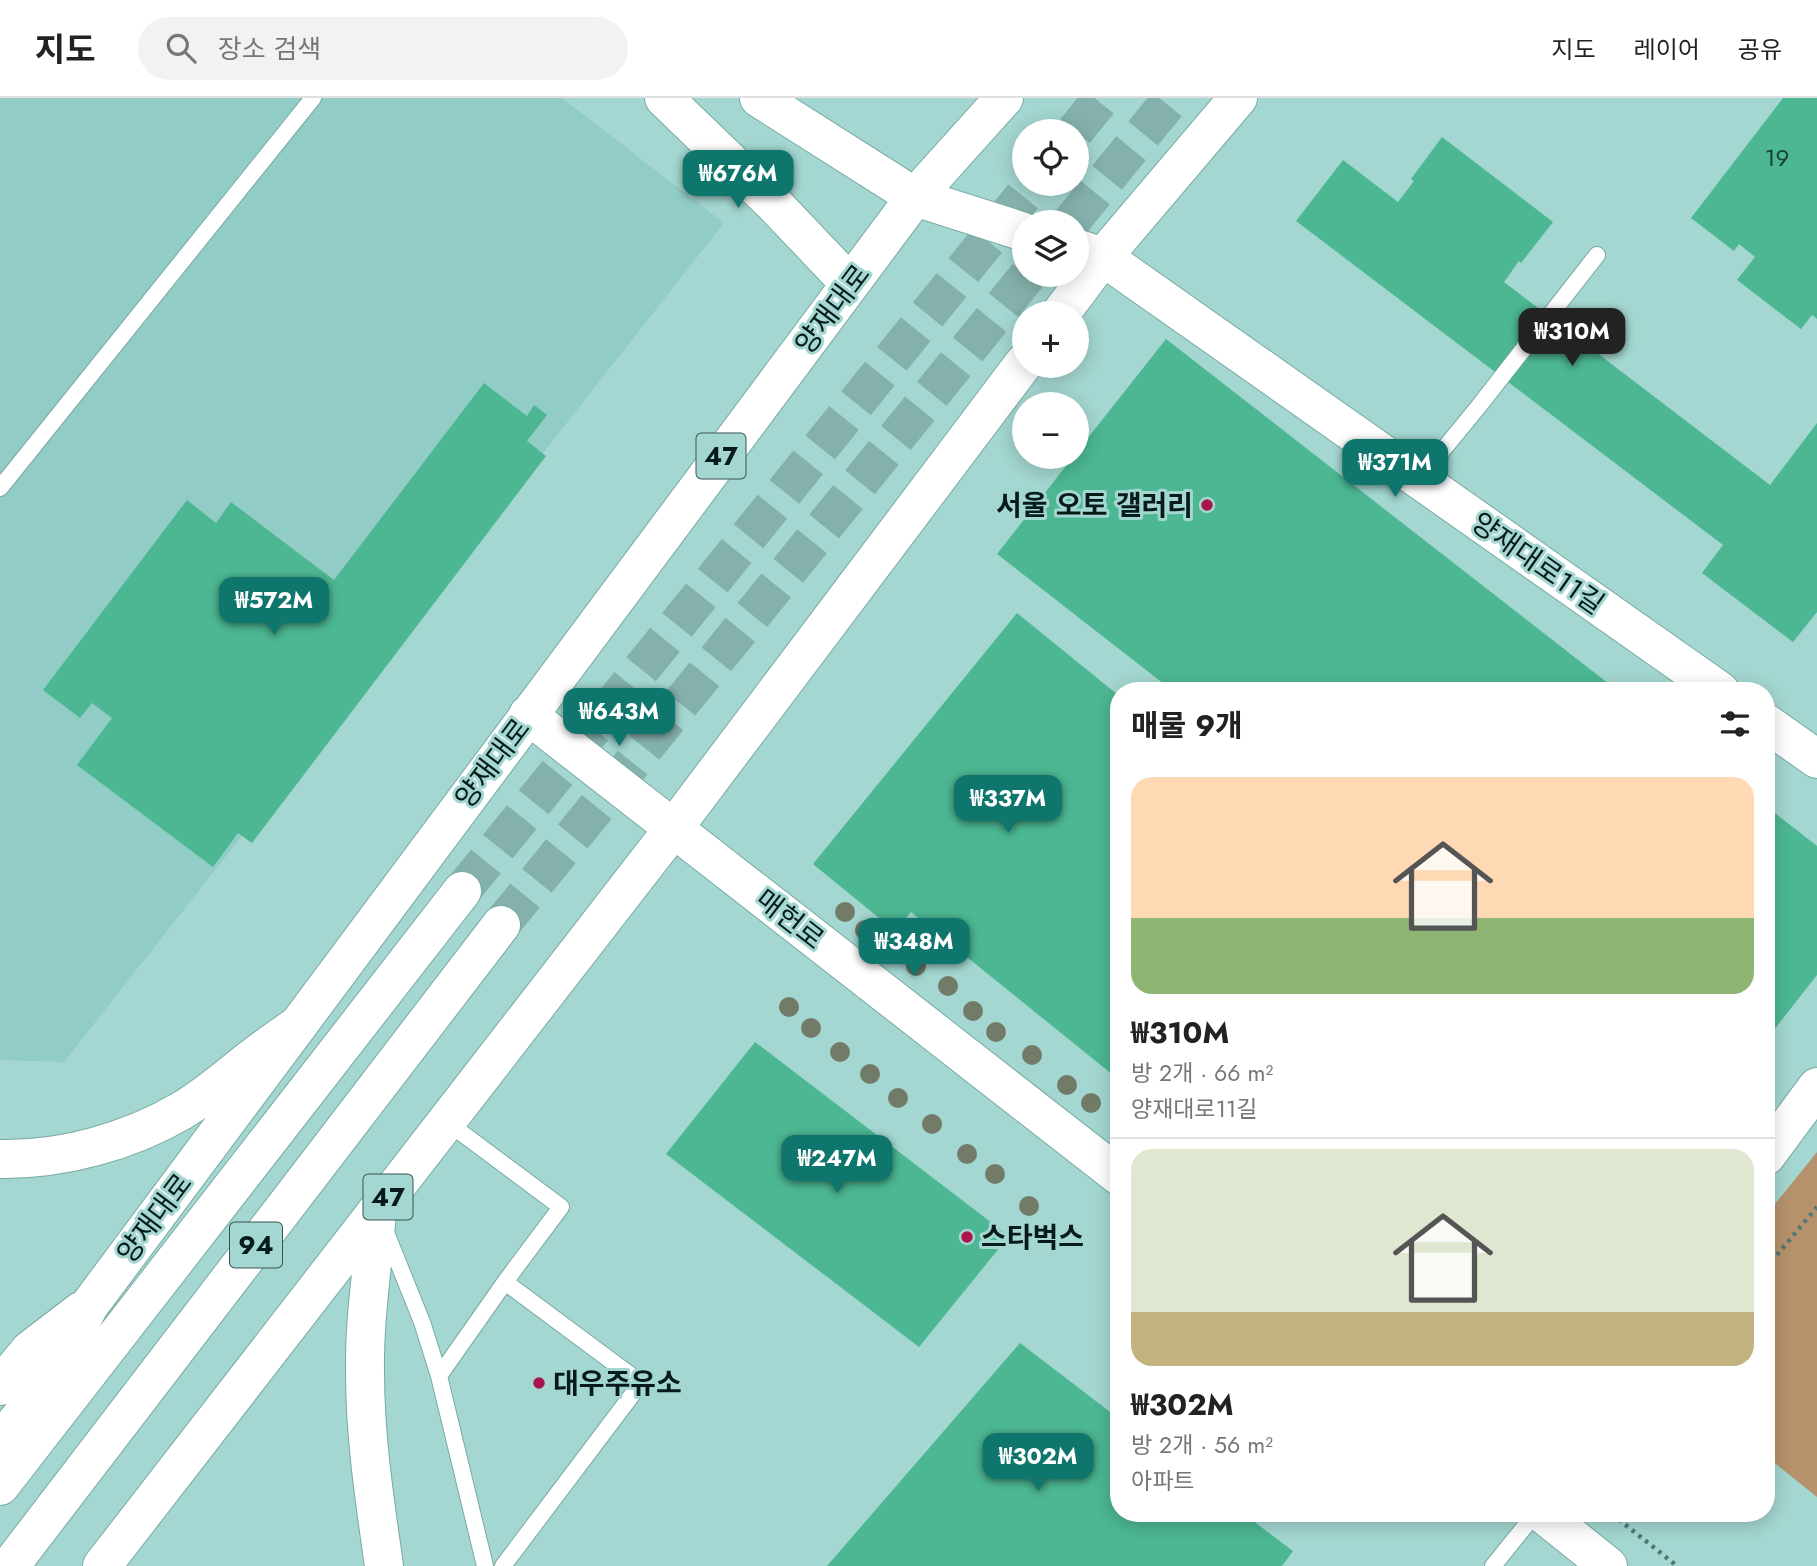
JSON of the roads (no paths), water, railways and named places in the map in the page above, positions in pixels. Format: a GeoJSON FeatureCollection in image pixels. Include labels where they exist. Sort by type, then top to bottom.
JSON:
{"type":"FeatureCollection","features":[{"type":"Feature","properties":{"kind":"main road"},"geometry":{"type":"LineString","coordinates":[[664,98],[775,205],[850,284]]}},
{"type":"Feature","properties":{"kind":"main road"},"geometry":{"type":"LineString","coordinates":[[759,98],[915,197],[1012,228]]}},
{"type":"Feature","properties":{"kind":"main road"},"geometry":{"type":"LineString","coordinates":[[810,98],[915,197]]}},
{"type":"Feature","properties":{"kind":"main road","name":"양재대로"},"geometry":{"type":"LineString","coordinates":[[0,1442],[53,1377],[89,1306],[527,715],[915,197],[1004,98]]}},
{"type":"Feature","properties":{"kind":"main road"},"geometry":{"type":"LineString","coordinates":[[1067,301],[1090,253],[1238,98]]}},
{"type":"Feature","properties":{"kind":"main road","name":"양재대로11길"},"geometry":{"type":"LineString","coordinates":[[1090,253],[1419,479],[1707,682]]}},
{"type":"Feature","properties":{"kind":"main road","name":"47"},"geometry":{"type":"LineString","coordinates":[[102,1566],[673,829],[1013,378]]}},
{"type":"Feature","properties":{"kind":"main road","name":"매헌로"},"geometry":{"type":"LineString","coordinates":[[527,715],[1110,1169]]}},
{"type":"Feature","properties":{"kind":"main road"},"geometry":{"type":"LineString","coordinates":[[1775,729],[1817,759]]}},
{"type":"Feature","properties":{"kind":"main road","name":"양재대로"},"geometry":{"type":"LineString","coordinates":[[0,1486],[463,891]]}},
{"type":"Feature","properties":{"kind":"main road","name":"94"},"geometry":{"type":"LineString","coordinates":[[10,1566],[502,925]]}},
{"type":"Feature","properties":{"kind":"main road"},"geometry":{"type":"LineString","coordinates":[[0,1159],[69,1152],[124,1137],[154,1124],[212,1091],[299,1025]]}},
{"type":"Feature","properties":{"kind":"main road"},"geometry":{"type":"LineString","coordinates":[[1775,1144],[1817,1087]]}},
{"type":"Feature","properties":{"kind":"main road"},"geometry":{"type":"LineString","coordinates":[[377,1211],[365,1371],[370,1462],[384,1566]]}},
{"type":"Feature","properties":{"kind":"main road"},"geometry":{"type":"LineString","coordinates":[[0,1386],[30,1350],[89,1306]]}},
{"type":"Feature","properties":{"kind":"main road"},"geometry":{"type":"LineString","coordinates":[[1553,1522],[1608,1566]]}},
{"type":"Feature","properties":{"kind":"lane"},"geometry":{"type":"LineString","coordinates":[[0,488],[313,98]]}},
{"type":"Feature","properties":{"kind":"lane"},"geometry":{"type":"LineString","coordinates":[[1419,479],[1597,255]]}},
{"type":"Feature","properties":{"kind":"lane"},"geometry":{"type":"LineString","coordinates":[[439,1376],[561,1207],[446,1122]]}},
{"type":"Feature","properties":{"kind":"lane"},"geometry":{"type":"LineString","coordinates":[[377,1211],[422,1322],[439,1376],[485,1566]]}},
{"type":"Feature","properties":{"kind":"lane"},"geometry":{"type":"LineString","coordinates":[[503,1566],[641,1383],[505,1282]]}},
{"type":"Feature","properties":{"kind":"lane"},"geometry":{"type":"LineString","coordinates":[[1493,1566],[1529,1522]]}},
{"type":"Feature","properties":{"kind":"tunnel"},"geometry":{"type":"LineString","coordinates":[[1085,119],[1102,98]]}},
{"type":"Feature","properties":{"kind":"tunnel"},"geometry":{"type":"LineString","coordinates":[[1081,210],[1172,98]]}},
{"type":"Feature","properties":{"kind":"tunnel"},"geometry":{"type":"LineString","coordinates":[[462,891],[1023,196]]}},
{"type":"Feature","properties":{"kind":"tunnel"},"geometry":{"type":"LineString","coordinates":[[501,925],[1018,287]]}},
{"type":"Feature","properties":{"kind":"place","name":"서울 오토 갤러리"},"geometry":{"type":"Point","coordinates":[1207,505]}},
{"type":"Feature","properties":{"kind":"place","name":"스타벅스"},"geometry":{"type":"Point","coordinates":[967,1237]}},
{"type":"Feature","properties":{"kind":"place","name":"대우주유소"},"geometry":{"type":"Point","coordinates":[539,1383]}}]}
